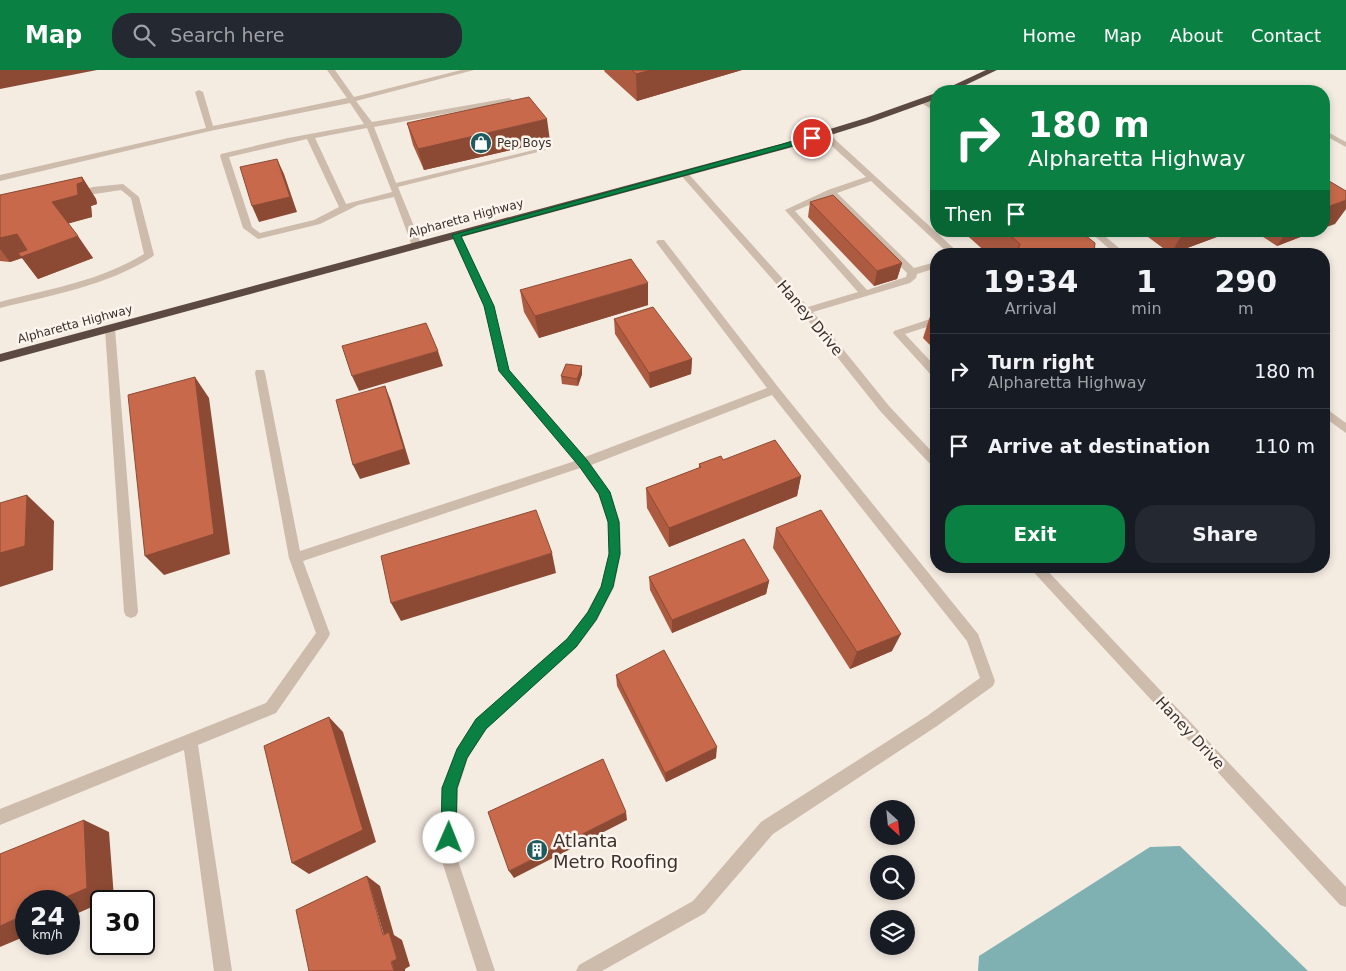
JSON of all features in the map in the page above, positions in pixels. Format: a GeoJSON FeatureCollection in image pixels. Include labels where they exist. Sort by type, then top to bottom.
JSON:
{"type":"FeatureCollection","features":[{"type":"Feature","properties":{"kind":"highway"},"geometry":{"type":"LineString","coordinates":[[959,85],[993,70]]}},
{"type":"Feature","properties":{"kind":"highway","name":"Alpharetta Highway"},"geometry":{"type":"LineString","coordinates":[[0,358],[825,135],[930,98]]}},
{"type":"Feature","properties":{"kind":"street"},"geometry":{"type":"LineString","coordinates":[[331,70],[370,126],[417,246]]}},
{"type":"Feature","properties":{"kind":"street"},"geometry":{"type":"LineString","coordinates":[[0,178],[210,129],[352,100],[470,70]]}},
{"type":"Feature","properties":{"kind":"street"},"geometry":{"type":"LineString","coordinates":[[199,92],[210,129]]}},
{"type":"Feature","properties":{"kind":"street"},"geometry":{"type":"LineString","coordinates":[[509,100],[310,136],[224,156],[248,228],[258,236],[317,222],[355,203],[395,190],[542,150]]}},
{"type":"Feature","properties":{"kind":"street"},"geometry":{"type":"LineString","coordinates":[[924,101],[930,106]]}},
{"type":"Feature","properties":{"kind":"street"},"geometry":{"type":"LineString","coordinates":[[825,135],[930,231]]}},
{"type":"Feature","properties":{"kind":"street"},"geometry":{"type":"LineString","coordinates":[[310,136],[344,208]]}},
{"type":"Feature","properties":{"kind":"street"},"geometry":{"type":"LineString","coordinates":[[1330,136],[1346,145]]}},
{"type":"Feature","properties":{"kind":"street","name":"Haney Drive"},"geometry":{"type":"LineString","coordinates":[[683,173],[806,311],[885,409],[930,457]]}},
{"type":"Feature","properties":{"kind":"street"},"geometry":{"type":"LineString","coordinates":[[864,293],[790,210],[831,192],[872,178]]}},
{"type":"Feature","properties":{"kind":"street"},"geometry":{"type":"LineString","coordinates":[[0,305],[105,277],[135,266],[149,255],[135,197],[123,187],[93,190],[67,196]]}},
{"type":"Feature","properties":{"kind":"street"},"geometry":{"type":"LineString","coordinates":[[831,192],[912,272]]}},
{"type":"Feature","properties":{"kind":"street"},"geometry":{"type":"LineString","coordinates":[[456,235],[489,306],[504,371],[583,463],[604,492],[614,522],[615,554],[607,587],[592,616],[572,643],[481,724],[462,754],[450,788],[448,855],[486,971]]}},
{"type":"Feature","properties":{"kind":"street"},"geometry":{"type":"LineString","coordinates":[[936,237],[948,248]]}},
{"type":"Feature","properties":{"kind":"street"},"geometry":{"type":"LineString","coordinates":[[1100,237],[1114,248]]}},
{"type":"Feature","properties":{"kind":"street"},"geometry":{"type":"LineString","coordinates":[[585,971],[699,907],[767,828],[932,721],[988,681],[973,638],[774,390],[661,242]]}},
{"type":"Feature","properties":{"kind":"street"},"geometry":{"type":"LineString","coordinates":[[912,272],[930,267]]}},
{"type":"Feature","properties":{"kind":"street"},"geometry":{"type":"LineString","coordinates":[[806,311],[907,281],[911,278],[912,272]]}},
{"type":"Feature","properties":{"kind":"street"},"geometry":{"type":"LineString","coordinates":[[930,322],[898,333],[930,367]]}},
{"type":"Feature","properties":{"kind":"street"},"geometry":{"type":"LineString","coordinates":[[110,329],[131,612]]}},
{"type":"Feature","properties":{"kind":"street"},"geometry":{"type":"LineString","coordinates":[[0,817],[271,708],[323,634],[294,558],[260,373]]}},
{"type":"Feature","properties":{"kind":"street"},"geometry":{"type":"LineString","coordinates":[[294,558],[583,463],[774,390]]}},
{"type":"Feature","properties":{"kind":"street"},"geometry":{"type":"LineString","coordinates":[[1330,416],[1346,429]]}},
{"type":"Feature","properties":{"kind":"street","name":"Haney Drive"},"geometry":{"type":"LineString","coordinates":[[1041,573],[1346,899]]}},
{"type":"Feature","properties":{"kind":"street"},"geometry":{"type":"LineString","coordinates":[[190,741],[223,971]]}},
{"type":"Feature","properties":{"kind":"water"},"geometry":{"type":"Polygon","coordinates":[[[1180,846],[1308,971],[978,971],[979,956],[1150,847],[1180,846]]]}},
{"type":"Feature","properties":{"kind":"building"},"geometry":{"type":"Polygon","coordinates":[[[632,70],[651,70],[636,74],[632,70]]]}},
{"type":"Feature","properties":{"kind":"building"},"geometry":{"type":"Polygon","coordinates":[[[529,97],[547,119],[418,149],[407,123],[529,97]]]}},
{"type":"Feature","properties":{"kind":"building"},"geometry":{"type":"Polygon","coordinates":[[[277,159],[290,197],[252,206],[240,167],[277,159]]]}},
{"type":"Feature","properties":{"kind":"building"},"geometry":{"type":"Polygon","coordinates":[[[82,177],[83,182],[77,184],[78,195],[52,202],[78,236],[21,257],[18,253],[27,250],[17,234],[0,238],[0,195],[82,177]]]}},
{"type":"Feature","properties":{"kind":"building"},"geometry":{"type":"Polygon","coordinates":[[[1330,182],[1346,191],[1346,200],[1330,206],[1330,182]]]}},
{"type":"Feature","properties":{"kind":"building"},"geometry":{"type":"Polygon","coordinates":[[[833,195],[902,263],[877,271],[810,202],[833,195]]]}},
{"type":"Feature","properties":{"kind":"building"},"geometry":{"type":"Polygon","coordinates":[[[1012,237],[1088,237],[1095,243],[1095,248],[1019,248],[1020,244],[1012,237]]]}},
{"type":"Feature","properties":{"kind":"building"},"geometry":{"type":"Polygon","coordinates":[[[631,259],[648,283],[535,316],[520,290],[631,259]]]}},
{"type":"Feature","properties":{"kind":"building"},"geometry":{"type":"Polygon","coordinates":[[[653,307],[692,359],[649,373],[614,319],[653,307]]]}},
{"type":"Feature","properties":{"kind":"building"},"geometry":{"type":"Polygon","coordinates":[[[426,323],[438,351],[352,376],[342,346],[426,323]]]}},
{"type":"Feature","properties":{"kind":"building"},"geometry":{"type":"Polygon","coordinates":[[[566,364],[582,366],[577,379],[561,376],[566,364]]]}},
{"type":"Feature","properties":{"kind":"building"},"geometry":{"type":"Polygon","coordinates":[[[195,377],[214,534],[145,556],[128,395],[195,377]]]}},
{"type":"Feature","properties":{"kind":"building"},"geometry":{"type":"Polygon","coordinates":[[[385,386],[404,449],[353,465],[336,400],[385,386]]]}},
{"type":"Feature","properties":{"kind":"building"},"geometry":{"type":"Polygon","coordinates":[[[775,440],[801,476],[669,528],[646,488],[701,467],[699,464],[721,456],[723,460],[775,440]]]}},
{"type":"Feature","properties":{"kind":"building"},"geometry":{"type":"Polygon","coordinates":[[[27,495],[25,546],[0,553],[0,503],[27,495]]]}},
{"type":"Feature","properties":{"kind":"building"},"geometry":{"type":"Polygon","coordinates":[[[536,510],[552,553],[391,603],[381,556],[536,510]]]}},
{"type":"Feature","properties":{"kind":"building"},"geometry":{"type":"Polygon","coordinates":[[[821,510],[901,634],[857,652],[776,528],[821,510]]]}},
{"type":"Feature","properties":{"kind":"building"},"geometry":{"type":"Polygon","coordinates":[[[744,539],[769,581],[672,620],[649,577],[744,539]]]}},
{"type":"Feature","properties":{"kind":"building"},"geometry":{"type":"Polygon","coordinates":[[[664,650],[717,747],[665,773],[616,675],[664,650]]]}},
{"type":"Feature","properties":{"kind":"building"},"geometry":{"type":"Polygon","coordinates":[[[329,717],[363,830],[292,863],[264,746],[329,717]]]}},
{"type":"Feature","properties":{"kind":"building","name":"Atlanta Metro Roofing"},"geometry":{"type":"Polygon","coordinates":[[[603,759],[626,812],[509,871],[488,812],[603,759]]]}},
{"type":"Feature","properties":{"kind":"building"},"geometry":{"type":"Polygon","coordinates":[[[84,820],[87,888],[80,891],[15,890],[15,919],[0,926],[0,854],[84,820]]]}},
{"type":"Feature","properties":{"kind":"building"},"geometry":{"type":"Polygon","coordinates":[[[367,876],[383,935],[389,932],[397,959],[391,962],[394,971],[309,971],[296,910],[367,876]]]}},
{"type":"Feature","properties":{"kind":"place","name":"Pep Boys"},"geometry":{"type":"Point","coordinates":[481,143]}},
{"type":"Feature","properties":{"kind":"place","name":"Atlanta Metro Roofing"},"geometry":{"type":"Point","coordinates":[537,850]}},
{"type":"Feature","properties":{"kind":"route"},"geometry":{"type":"LineString","coordinates":[[449,838],[450,788],[462,754],[481,724],[572,643],[592,616],[607,587],[615,554],[614,522],[604,492],[583,463],[504,371],[489,306],[456,235],[812,138]]}}]}
